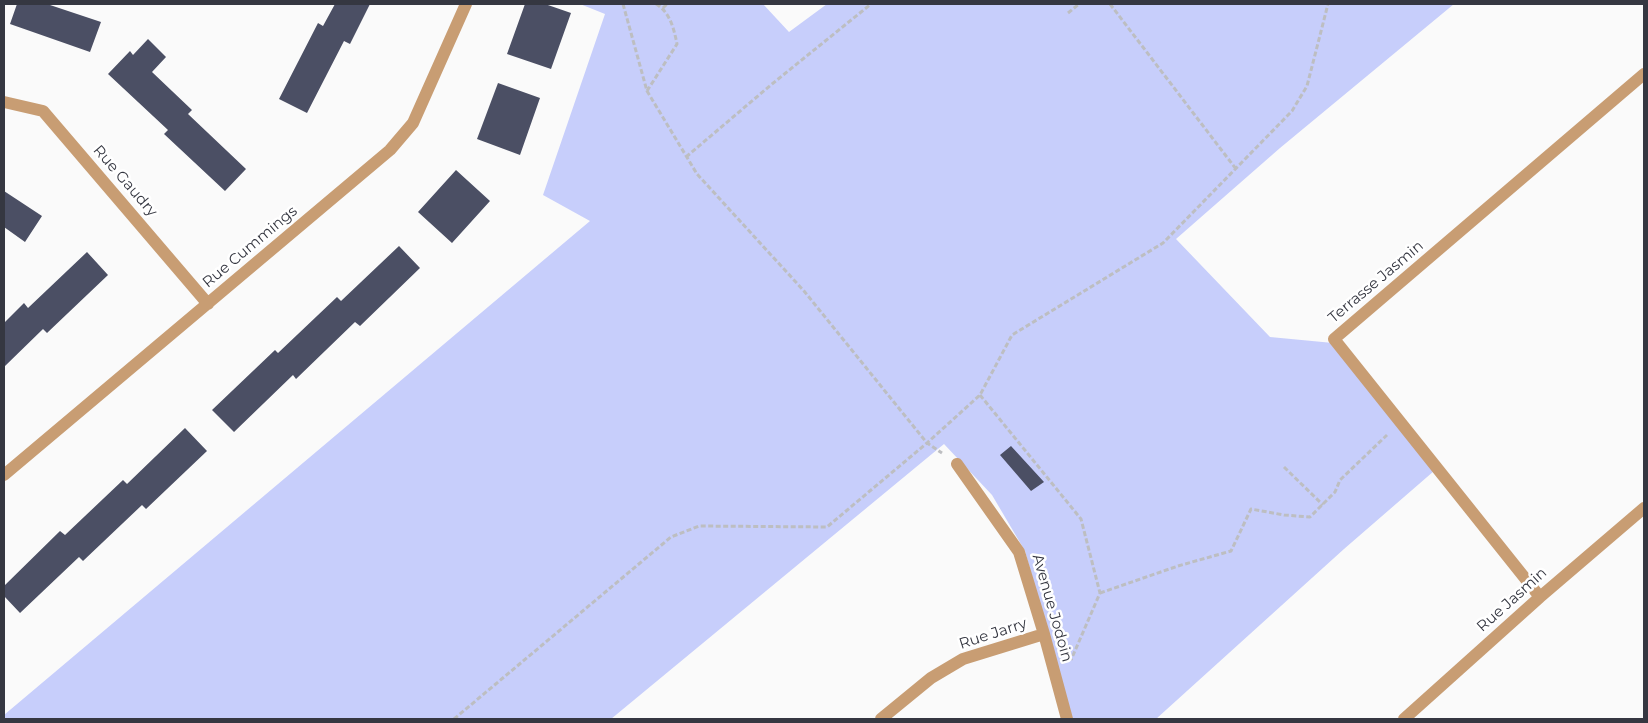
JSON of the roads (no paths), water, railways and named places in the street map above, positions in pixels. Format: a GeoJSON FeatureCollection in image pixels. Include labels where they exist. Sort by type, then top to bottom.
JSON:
{"type":"FeatureCollection","features":[{"type":"Feature","properties":{"kind":"street","name":"Rue Cummings"},"geometry":{"type":"LineString","coordinates":[[4,475],[390,150],[413,123],[466,4]]}},
{"type":"Feature","properties":{"kind":"street","name":"Terrasse Jasmin"},"geometry":{"type":"LineString","coordinates":[[1540,597],[1334,339],[1644,74]]}},
{"type":"Feature","properties":{"kind":"street","name":"Rue Gaudry"},"geometry":{"type":"LineString","coordinates":[[4,102],[43,111],[208,304]]}},
{"type":"Feature","properties":{"kind":"street","name":"Avenue Jodoin"},"geometry":{"type":"LineString","coordinates":[[957,464],[1018,552],[1044,634],[1066,719]]}},
{"type":"Feature","properties":{"kind":"street","name":"Rue Jasmin"},"geometry":{"type":"LineString","coordinates":[[1404,719],[1540,597],[1644,508]]}},
{"type":"Feature","properties":{"kind":"street","name":"Rue Jarry"},"geometry":{"type":"LineString","coordinates":[[882,719],[931,678],[963,659],[1044,634]]}}]}
